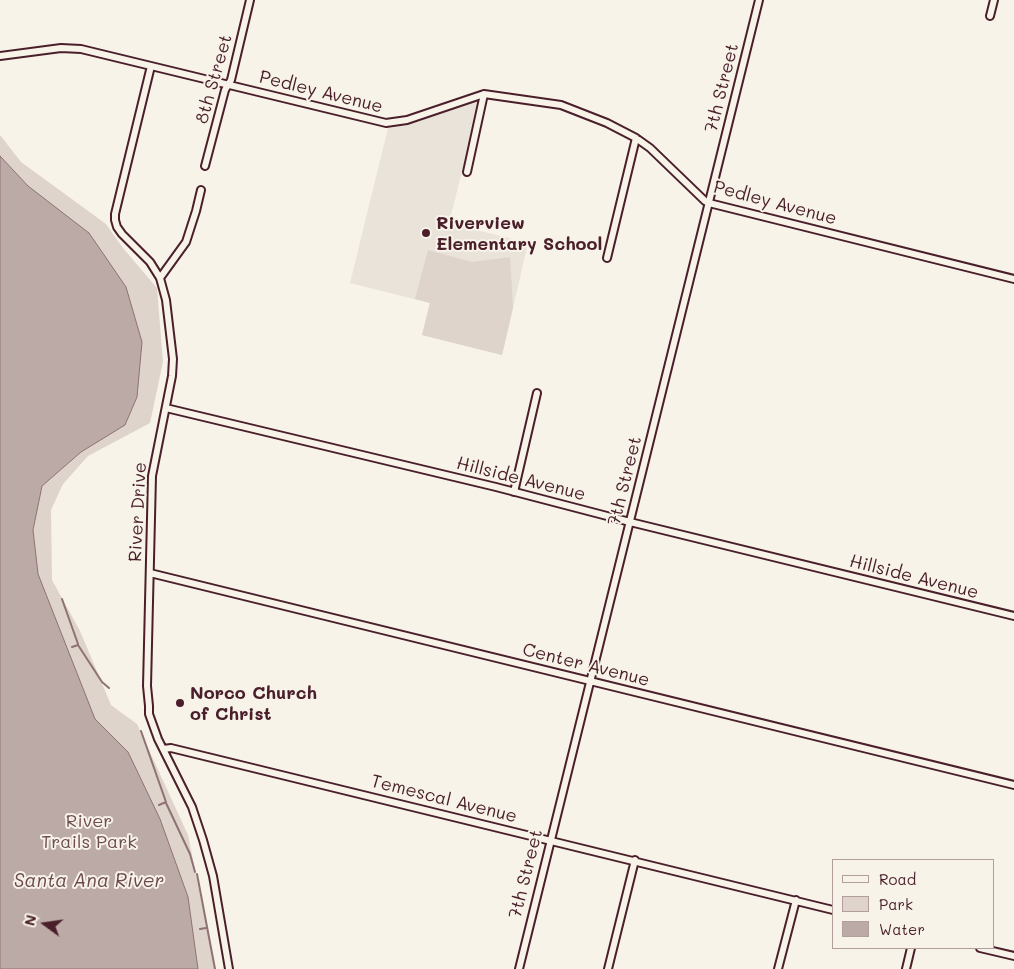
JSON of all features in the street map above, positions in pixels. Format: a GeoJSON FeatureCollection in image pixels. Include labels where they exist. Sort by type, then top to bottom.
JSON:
{"type":"FeatureCollection","features":[{"type":"Feature","properties":{"kind":"street","name":"8th Street"},"geometry":{"type":"LineString","coordinates":[[205,166],[250,0]]}},
{"type":"Feature","properties":{"kind":"street","name":"7th Street"},"geometry":{"type":"LineString","coordinates":[[519,969],[551,841],[556,813],[759,0]]}},
{"type":"Feature","properties":{"kind":"street"},"geometry":{"type":"LineString","coordinates":[[990,16],[994,0]]}},
{"type":"Feature","properties":{"kind":"street","name":"Pedley Avenue"},"geometry":{"type":"LineString","coordinates":[[0,56],[61,48],[81,49],[386,123],[407,120],[484,94],[561,105],[581,112],[636,138],[650,148],[709,203],[1014,279]]}},
{"type":"Feature","properties":{"kind":"street","name":"River Drive"},"geometry":{"type":"LineString","coordinates":[[151,66],[115,214],[117,227],[150,262],[160,278],[166,300],[173,359],[172,376],[152,476],[148,706],[149,714],[164,749],[192,807],[203,840],[213,876],[229,969]]}},
{"type":"Feature","properties":{"kind":"street"},"geometry":{"type":"LineString","coordinates":[[467,172],[484,94]]}},
{"type":"Feature","properties":{"kind":"street"},"geometry":{"type":"LineString","coordinates":[[607,258],[636,138]]}},
{"type":"Feature","properties":{"kind":"street"},"geometry":{"type":"LineString","coordinates":[[160,278],[186,242],[201,190]]}},
{"type":"Feature","properties":{"kind":"street"},"geometry":{"type":"LineString","coordinates":[[514,492],[537,393]]}},
{"type":"Feature","properties":{"kind":"street","name":"Hillside Avenue"},"geometry":{"type":"LineString","coordinates":[[166,408],[1014,616]]}},
{"type":"Feature","properties":{"kind":"street","name":"Center Avenue"},"geometry":{"type":"LineString","coordinates":[[150,574],[1014,785]]}},
{"type":"Feature","properties":{"kind":"street","name":"Temescal Avenue"},"geometry":{"type":"LineString","coordinates":[[164,749],[172,748],[832,910]]}},
{"type":"Feature","properties":{"kind":"street"},"geometry":{"type":"LineString","coordinates":[[608,969],[635,860]]}},
{"type":"Feature","properties":{"kind":"street"},"geometry":{"type":"LineString","coordinates":[[778,969],[796,900]]}},
{"type":"Feature","properties":{"kind":"street"},"geometry":{"type":"LineString","coordinates":[[906,969],[911,949]]}},
{"type":"Feature","properties":{"kind":"street"},"geometry":{"type":"LineString","coordinates":[[984,949],[1014,956]]}},
{"type":"Feature","properties":{"kind":"shaded area","name":"Riverview Elementary School"},"geometry":{"type":"Polygon","coordinates":[[[480,100],[449,223],[528,243],[502,355],[422,335],[430,303],[350,283],[388,128],[408,125],[480,100]]]}},
{"type":"Feature","properties":{"kind":"green space","name":"Santa Ana River"},"geometry":{"type":"Polygon","coordinates":[[[0,135],[21,162],[106,224],[123,248],[157,288],[163,362],[150,423],[88,456],[63,484],[51,510],[52,580],[80,631],[111,705],[137,724],[188,835],[215,969],[193,969],[0,888],[0,135]]]}},
{"type":"Feature","properties":{"kind":"green space"},"geometry":{"type":"Polygon","coordinates":[[[428,250],[472,262],[510,257],[513,308],[502,355],[422,335],[430,303],[415,299],[428,250]]]}},
{"type":"Feature","properties":{"kind":"water","name":"Santa Ana River"},"geometry":{"type":"Polygon","coordinates":[[[0,156],[28,186],[89,233],[126,287],[142,342],[137,397],[125,425],[81,452],[42,486],[33,530],[38,574],[95,719],[128,752],[160,819],[188,897],[198,969],[0,969],[0,156]]]}},
{"type":"Feature","properties":{"kind":"waterway"},"geometry":{"type":"LineString","coordinates":[[62,599],[78,644]]}},
{"type":"Feature","properties":{"kind":"waterway"},"geometry":{"type":"LineString","coordinates":[[72,647],[78,645],[102,682],[109,688]]}},
{"type":"Feature","properties":{"kind":"waterway"},"geometry":{"type":"LineString","coordinates":[[141,731],[166,802],[159,805]]}},
{"type":"Feature","properties":{"kind":"waterway"},"geometry":{"type":"LineString","coordinates":[[166,803],[190,854],[195,872]]}},
{"type":"Feature","properties":{"kind":"waterway"},"geometry":{"type":"LineString","coordinates":[[197,874],[215,969]]}},
{"type":"Feature","properties":{"kind":"waterway"},"geometry":{"type":"LineString","coordinates":[[200,929],[206,928]]}},
{"type":"Feature","properties":{"kind":"place","name":"Riverview Elementary School"},"geometry":{"type":"Point","coordinates":[426,233]}},
{"type":"Feature","properties":{"kind":"place","name":"Norco Church of Christ"},"geometry":{"type":"Point","coordinates":[180,703]}},
{"type":"Feature","properties":{"kind":"park label","name":"River Trails Park"},"geometry":{"type":"Point","coordinates":[89,831]}}]}
